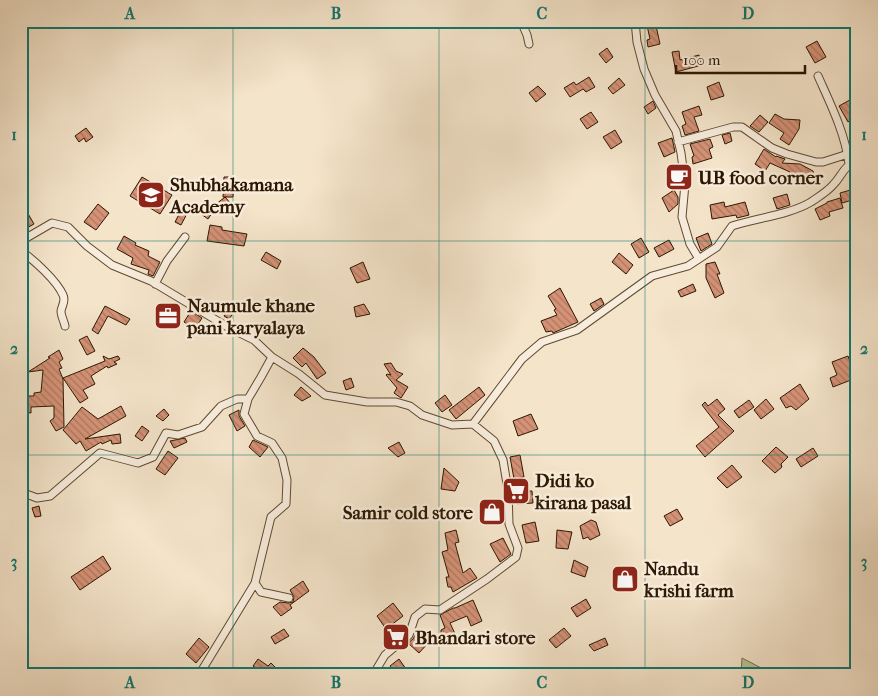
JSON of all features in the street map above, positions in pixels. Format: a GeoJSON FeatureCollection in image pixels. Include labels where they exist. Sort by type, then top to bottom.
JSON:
{"type":"FeatureCollection","features":[{"type":"Feature","properties":{"kind":"street"},"geometry":{"type":"LineString","coordinates":[[521,21],[529,44]]}},
{"type":"Feature","properties":{"kind":"street"},"geometry":{"type":"LineString","coordinates":[[635,21],[637,42],[644,69],[655,95],[676,131],[685,184],[682,217],[690,244],[699,259]]}},
{"type":"Feature","properties":{"kind":"street"},"geometry":{"type":"LineString","coordinates":[[818,76],[841,130],[849,164]]}},
{"type":"Feature","properties":{"kind":"street"},"geometry":{"type":"LineString","coordinates":[[678,142],[733,126],[742,128],[772,148],[816,162],[823,162],[848,154]]}},
{"type":"Feature","properties":{"kind":"street"},"geometry":{"type":"LineString","coordinates":[[473,424],[522,359],[542,342],[577,330],[652,276],[688,266],[717,247],[732,226],[780,214],[809,203],[832,186],[842,170],[849,164],[857,161]]}},
{"type":"Feature","properties":{"kind":"street"},"geometry":{"type":"LineString","coordinates":[[21,241],[52,223],[68,227],[87,246],[112,265],[155,284],[226,326],[254,340],[272,357],[325,395],[367,402],[396,402],[410,406],[422,415],[452,426],[473,424],[494,441],[503,460],[508,490],[509,524],[518,548],[516,557],[440,610],[425,608],[415,617],[408,635],[385,654],[375,675]]}},
{"type":"Feature","properties":{"kind":"street"},"geometry":{"type":"LineString","coordinates":[[155,284],[167,261],[185,237]]}},
{"type":"Feature","properties":{"kind":"street"},"geometry":{"type":"LineString","coordinates":[[21,251],[31,257],[63,294],[64,302],[61,310],[65,326]]}},
{"type":"Feature","properties":{"kind":"street"},"geometry":{"type":"LineString","coordinates":[[199,675],[255,584],[271,518],[286,504],[287,480],[282,458],[272,443],[258,436],[244,414],[248,399],[272,357]]}},
{"type":"Feature","properties":{"kind":"street"},"geometry":{"type":"LineString","coordinates":[[21,492],[37,498],[50,496],[100,453],[138,463],[153,457],[166,433],[178,435],[202,427],[221,406],[237,399],[248,399]]}},
{"type":"Feature","properties":{"kind":"street"},"geometry":{"type":"LineString","coordinates":[[255,584],[260,592],[289,598]]}},
{"type":"Feature","properties":{"kind":"green space"},"geometry":{"type":"Polygon","coordinates":[[[742,658],[769,672],[771,675],[741,675],[742,658]]]}},
{"type":"Feature","properties":{"kind":"building"},"geometry":{"type":"Polygon","coordinates":[[[646,21],[655,21],[660,44],[648,47],[647,40],[650,39],[646,21]]]}},
{"type":"Feature","properties":{"kind":"building"},"geometry":{"type":"Polygon","coordinates":[[[817,41],[826,57],[815,63],[806,47],[817,41]]]}},
{"type":"Feature","properties":{"kind":"building"},"geometry":{"type":"Polygon","coordinates":[[[607,48],[613,57],[606,63],[599,54],[607,48]]]}},
{"type":"Feature","properties":{"kind":"building"},"geometry":{"type":"Polygon","coordinates":[[[679,51],[680,60],[699,55],[702,65],[676,72],[672,52],[679,51]]]}},
{"type":"Feature","properties":{"kind":"building"},"geometry":{"type":"Polygon","coordinates":[[[589,77],[595,87],[586,92],[583,89],[570,97],[564,88],[574,82],[576,85],[589,77]]]}},
{"type":"Feature","properties":{"kind":"building"},"geometry":{"type":"Polygon","coordinates":[[[619,78],[625,85],[613,94],[608,88],[619,78]]]}},
{"type":"Feature","properties":{"kind":"building"},"geometry":{"type":"Polygon","coordinates":[[[719,82],[724,96],[711,100],[707,87],[719,82]]]}},
{"type":"Feature","properties":{"kind":"building"},"geometry":{"type":"Polygon","coordinates":[[[538,86],[546,94],[536,102],[529,93],[538,86]]]}},
{"type":"Feature","properties":{"kind":"building"},"geometry":{"type":"Polygon","coordinates":[[[857,96],[857,116],[848,122],[839,106],[857,96]]]}},
{"type":"Feature","properties":{"kind":"building"},"geometry":{"type":"Polygon","coordinates":[[[653,101],[656,108],[648,114],[644,107],[653,101]]]}},
{"type":"Feature","properties":{"kind":"building"},"geometry":{"type":"Polygon","coordinates":[[[699,106],[702,115],[694,117],[699,131],[685,135],[682,126],[686,124],[682,112],[699,106]]]}},
{"type":"Feature","properties":{"kind":"building"},"geometry":{"type":"Polygon","coordinates":[[[591,112],[598,122],[587,129],[580,119],[591,112]]]}},
{"type":"Feature","properties":{"kind":"building"},"geometry":{"type":"Polygon","coordinates":[[[775,114],[784,119],[800,120],[799,129],[789,145],[780,139],[784,133],[769,123],[775,114]]]}},
{"type":"Feature","properties":{"kind":"building"},"geometry":{"type":"Polygon","coordinates":[[[760,115],[768,122],[759,132],[750,126],[760,115]]]}},
{"type":"Feature","properties":{"kind":"building"},"geometry":{"type":"Polygon","coordinates":[[[86,128],[93,137],[86,142],[84,138],[79,142],[75,136],[86,128]]]}},
{"type":"Feature","properties":{"kind":"building"},"geometry":{"type":"Polygon","coordinates":[[[615,130],[622,142],[611,149],[603,137],[615,130]]]}},
{"type":"Feature","properties":{"kind":"building"},"geometry":{"type":"Polygon","coordinates":[[[730,133],[732,141],[725,144],[722,135],[730,133]]]}},
{"type":"Feature","properties":{"kind":"building"},"geometry":{"type":"Polygon","coordinates":[[[672,138],[675,152],[664,157],[658,143],[672,138]]]}},
{"type":"Feature","properties":{"kind":"building"},"geometry":{"type":"Polygon","coordinates":[[[710,139],[713,147],[709,149],[712,158],[693,164],[692,157],[694,156],[690,144],[710,139]]]}},
{"type":"Feature","properties":{"kind":"building"},"geometry":{"type":"Polygon","coordinates":[[[764,149],[776,157],[785,159],[782,163],[800,164],[813,171],[817,183],[806,186],[806,179],[789,178],[790,172],[770,163],[765,171],[755,164],[764,149]]]}},
{"type":"Feature","properties":{"kind":"building","name":"Shubhakamana Academy"},"geometry":{"type":"Polygon","coordinates":[[[142,177],[172,195],[160,214],[130,196],[142,177]]]}},
{"type":"Feature","properties":{"kind":"building"},"geometry":{"type":"Polygon","coordinates":[[[224,177],[234,177],[233,197],[223,197],[224,177]]]}},
{"type":"Feature","properties":{"kind":"building"},"geometry":{"type":"Polygon","coordinates":[[[854,189],[856,199],[842,203],[840,193],[854,189]]]}},
{"type":"Feature","properties":{"kind":"building"},"geometry":{"type":"Polygon","coordinates":[[[674,190],[678,197],[678,204],[669,212],[662,198],[674,190]]]}},
{"type":"Feature","properties":{"kind":"building"},"geometry":{"type":"Polygon","coordinates":[[[787,194],[790,205],[777,209],[773,198],[787,194]]]}},
{"type":"Feature","properties":{"kind":"building"},"geometry":{"type":"Polygon","coordinates":[[[225,197],[232,205],[221,214],[215,205],[225,197]]]}},
{"type":"Feature","properties":{"kind":"building"},"geometry":{"type":"Polygon","coordinates":[[[840,198],[843,208],[829,212],[830,216],[820,220],[815,209],[827,202],[840,198]]]}},
{"type":"Feature","properties":{"kind":"building"},"geometry":{"type":"Polygon","coordinates":[[[724,202],[725,207],[745,202],[749,215],[737,218],[736,215],[712,219],[710,205],[724,202]]]}},
{"type":"Feature","properties":{"kind":"building"},"geometry":{"type":"Polygon","coordinates":[[[98,204],[109,213],[96,230],[84,222],[98,204]]]}},
{"type":"Feature","properties":{"kind":"building"},"geometry":{"type":"Polygon","coordinates":[[[184,205],[190,208],[181,225],[175,222],[184,205]]]}},
{"type":"Feature","properties":{"kind":"building"},"geometry":{"type":"Polygon","coordinates":[[[207,205],[214,210],[208,219],[201,214],[207,205]]]}},
{"type":"Feature","properties":{"kind":"building"},"geometry":{"type":"Polygon","coordinates":[[[27,212],[34,224],[25,229],[21,224],[21,216],[27,212]]]}},
{"type":"Feature","properties":{"kind":"building"},"geometry":{"type":"Polygon","coordinates":[[[210,225],[222,227],[222,230],[247,234],[244,246],[207,241],[210,225]]]}},
{"type":"Feature","properties":{"kind":"building"},"geometry":{"type":"Polygon","coordinates":[[[708,233],[712,244],[701,251],[696,238],[708,233]]]}},
{"type":"Feature","properties":{"kind":"building"},"geometry":{"type":"Polygon","coordinates":[[[124,236],[136,243],[135,245],[149,251],[148,256],[160,262],[153,276],[148,274],[149,270],[131,264],[133,258],[117,249],[124,236]]]}},
{"type":"Feature","properties":{"kind":"building"},"geometry":{"type":"Polygon","coordinates":[[[641,238],[649,252],[639,258],[631,244],[641,238]]]}},
{"type":"Feature","properties":{"kind":"building"},"geometry":{"type":"Polygon","coordinates":[[[669,240],[674,249],[659,257],[654,248],[669,240]]]}},
{"type":"Feature","properties":{"kind":"building"},"geometry":{"type":"Polygon","coordinates":[[[266,252],[281,261],[277,269],[261,260],[266,252]]]}},
{"type":"Feature","properties":{"kind":"building"},"geometry":{"type":"Polygon","coordinates":[[[619,253],[633,265],[626,274],[612,262],[619,253]]]}},
{"type":"Feature","properties":{"kind":"building"},"geometry":{"type":"Polygon","coordinates":[[[363,262],[370,279],[357,283],[350,268],[363,262]]]}},
{"type":"Feature","properties":{"kind":"building"},"geometry":{"type":"Polygon","coordinates":[[[715,262],[724,293],[715,298],[706,278],[706,264],[715,262]]]}},
{"type":"Feature","properties":{"kind":"building"},"geometry":{"type":"Polygon","coordinates":[[[693,284],[696,291],[681,297],[678,291],[693,284]]]}},
{"type":"Feature","properties":{"kind":"building"},"geometry":{"type":"Polygon","coordinates":[[[560,288],[578,322],[553,333],[552,331],[546,332],[541,321],[557,315],[554,310],[556,309],[548,296],[560,288]]]}},
{"type":"Feature","properties":{"kind":"building"},"geometry":{"type":"Polygon","coordinates":[[[601,298],[604,304],[594,311],[590,304],[601,298]]]}},
{"type":"Feature","properties":{"kind":"building"},"geometry":{"type":"Polygon","coordinates":[[[232,304],[237,308],[229,319],[224,316],[232,304]]]}},
{"type":"Feature","properties":{"kind":"building"},"geometry":{"type":"Polygon","coordinates":[[[364,304],[370,314],[356,317],[354,307],[364,304]]]}},
{"type":"Feature","properties":{"kind":"building"},"geometry":{"type":"Polygon","coordinates":[[[105,306],[130,319],[126,325],[108,316],[98,334],[92,330],[105,306]]]}},
{"type":"Feature","properties":{"kind":"building"},"geometry":{"type":"Polygon","coordinates":[[[169,308],[179,313],[171,328],[161,323],[169,308]]]}},
{"type":"Feature","properties":{"kind":"building"},"geometry":{"type":"Polygon","coordinates":[[[191,311],[202,318],[195,329],[184,322],[191,311]]]}},
{"type":"Feature","properties":{"kind":"building"},"geometry":{"type":"Polygon","coordinates":[[[87,336],[95,351],[87,355],[79,340],[87,336]]]}},
{"type":"Feature","properties":{"kind":"building"},"geometry":{"type":"Polygon","coordinates":[[[303,348],[314,357],[326,373],[317,379],[306,363],[302,367],[293,358],[303,348]]]}},
{"type":"Feature","properties":{"kind":"building"},"geometry":{"type":"Polygon","coordinates":[[[59,350],[63,359],[59,362],[62,368],[59,369],[63,379],[64,427],[56,431],[50,421],[54,418],[54,406],[31,407],[31,413],[23,412],[24,396],[34,396],[34,393],[41,392],[43,370],[28,372],[59,350]]]}},
{"type":"Feature","properties":{"kind":"building"},"geometry":{"type":"Polygon","coordinates":[[[103,356],[109,359],[118,356],[120,359],[114,362],[117,364],[108,368],[107,366],[91,376],[95,384],[83,390],[88,398],[80,403],[63,378],[105,361],[103,356]]]}},
{"type":"Feature","properties":{"kind":"building"},"geometry":{"type":"Polygon","coordinates":[[[848,356],[856,378],[833,387],[830,378],[837,375],[832,362],[848,356]]]}},
{"type":"Feature","properties":{"kind":"building"},"geometry":{"type":"Polygon","coordinates":[[[391,363],[396,371],[403,374],[396,380],[408,387],[401,398],[394,393],[397,388],[386,375],[391,375],[384,364],[391,363]]]}},
{"type":"Feature","properties":{"kind":"building"},"geometry":{"type":"Polygon","coordinates":[[[351,378],[354,387],[346,390],[343,381],[351,378]]]}},
{"type":"Feature","properties":{"kind":"building"},"geometry":{"type":"Polygon","coordinates":[[[800,384],[809,399],[796,410],[791,406],[786,408],[780,398],[800,384]]]}},
{"type":"Feature","properties":{"kind":"building"},"geometry":{"type":"Polygon","coordinates":[[[301,387],[311,396],[302,401],[294,395],[301,387]]]}},
{"type":"Feature","properties":{"kind":"building"},"geometry":{"type":"Polygon","coordinates":[[[479,387],[485,395],[456,419],[449,410],[479,387]]]}},
{"type":"Feature","properties":{"kind":"building"},"geometry":{"type":"Polygon","coordinates":[[[445,395],[452,405],[442,412],[435,403],[445,395]]]}},
{"type":"Feature","properties":{"kind":"building"},"geometry":{"type":"Polygon","coordinates":[[[717,399],[725,409],[718,415],[734,431],[705,457],[696,446],[719,427],[702,405],[705,402],[708,406],[717,399]]]}},
{"type":"Feature","properties":{"kind":"building"},"geometry":{"type":"Polygon","coordinates":[[[766,399],[774,409],[761,419],[754,410],[766,399]]]}},
{"type":"Feature","properties":{"kind":"building"},"geometry":{"type":"Polygon","coordinates":[[[749,400],[754,407],[739,418],[734,411],[749,400]]]}},
{"type":"Feature","properties":{"kind":"building"},"geometry":{"type":"Polygon","coordinates":[[[121,406],[126,416],[85,439],[120,434],[121,443],[112,444],[111,440],[102,444],[101,442],[86,451],[80,441],[76,444],[63,430],[82,407],[98,419],[121,406]]]}},
{"type":"Feature","properties":{"kind":"building"},"geometry":{"type":"Polygon","coordinates":[[[164,409],[169,415],[163,421],[156,416],[164,409]]]}},
{"type":"Feature","properties":{"kind":"building"},"geometry":{"type":"Polygon","coordinates":[[[239,410],[239,416],[245,426],[237,431],[229,415],[239,410]]]}},
{"type":"Feature","properties":{"kind":"building"},"geometry":{"type":"Polygon","coordinates":[[[531,414],[538,429],[518,436],[513,421],[531,414]]]}},
{"type":"Feature","properties":{"kind":"building"},"geometry":{"type":"Polygon","coordinates":[[[142,426],[149,431],[142,441],[135,436],[142,426]]]}},
{"type":"Feature","properties":{"kind":"building"},"geometry":{"type":"Polygon","coordinates":[[[185,438],[187,442],[174,448],[170,441],[185,438]]]}},
{"type":"Feature","properties":{"kind":"building"},"geometry":{"type":"Polygon","coordinates":[[[253,440],[268,447],[260,457],[249,447],[253,440]]]}},
{"type":"Feature","properties":{"kind":"building"},"geometry":{"type":"Polygon","coordinates":[[[399,442],[405,453],[398,457],[388,448],[399,442]]]}},
{"type":"Feature","properties":{"kind":"building"},"geometry":{"type":"Polygon","coordinates":[[[776,447],[788,457],[781,464],[782,467],[775,473],[762,461],[776,447]]]}},
{"type":"Feature","properties":{"kind":"building"},"geometry":{"type":"Polygon","coordinates":[[[813,448],[818,456],[801,467],[796,459],[813,448]]]}},
{"type":"Feature","properties":{"kind":"building"},"geometry":{"type":"Polygon","coordinates":[[[168,451],[178,458],[165,475],[156,469],[168,451]]]}},
{"type":"Feature","properties":{"kind":"building"},"geometry":{"type":"Polygon","coordinates":[[[520,455],[524,477],[514,479],[510,457],[520,455]]]}},
{"type":"Feature","properties":{"kind":"building"},"geometry":{"type":"Polygon","coordinates":[[[732,465],[742,477],[727,488],[717,478],[732,465]]]}},
{"type":"Feature","properties":{"kind":"building"},"geometry":{"type":"Polygon","coordinates":[[[444,468],[459,482],[455,491],[441,489],[444,468]]]}},
{"type":"Feature","properties":{"kind":"building"},"geometry":{"type":"Polygon","coordinates":[[[516,491],[532,491],[533,503],[517,504],[516,491]]]}},
{"type":"Feature","properties":{"kind":"building"},"geometry":{"type":"Polygon","coordinates":[[[39,506],[41,516],[35,517],[32,508],[39,506]]]}},
{"type":"Feature","properties":{"kind":"building"},"geometry":{"type":"Polygon","coordinates":[[[677,509],[683,519],[670,526],[664,516],[677,509]]]}},
{"type":"Feature","properties":{"kind":"building"},"geometry":{"type":"Polygon","coordinates":[[[591,520],[596,522],[600,535],[590,540],[588,537],[583,539],[580,526],[591,520]]]}},
{"type":"Feature","properties":{"kind":"building"},"geometry":{"type":"Polygon","coordinates":[[[535,522],[539,541],[526,543],[522,525],[535,522]]]}},
{"type":"Feature","properties":{"kind":"building"},"geometry":{"type":"Polygon","coordinates":[[[456,530],[459,542],[455,543],[463,573],[470,568],[477,578],[453,592],[451,587],[448,587],[446,577],[449,577],[442,552],[448,550],[445,533],[456,530]]]}},
{"type":"Feature","properties":{"kind":"building"},"geometry":{"type":"Polygon","coordinates":[[[557,530],[572,532],[568,549],[556,548],[557,530]]]}},
{"type":"Feature","properties":{"kind":"building"},"geometry":{"type":"Polygon","coordinates":[[[503,538],[511,554],[500,562],[490,544],[503,538]]]}},
{"type":"Feature","properties":{"kind":"building"},"geometry":{"type":"Polygon","coordinates":[[[103,556],[111,569],[80,590],[71,577],[103,556]]]}},
{"type":"Feature","properties":{"kind":"building"},"geometry":{"type":"Polygon","coordinates":[[[574,560],[588,567],[585,577],[571,572],[574,560]]]}},
{"type":"Feature","properties":{"kind":"building"},"geometry":{"type":"Polygon","coordinates":[[[303,581],[309,591],[290,605],[292,608],[281,616],[273,607],[280,602],[293,602],[294,597],[290,590],[303,581]]]}},
{"type":"Feature","properties":{"kind":"building"},"geometry":{"type":"Polygon","coordinates":[[[586,599],[591,608],[577,617],[571,608],[586,599]]]}},
{"type":"Feature","properties":{"kind":"building"},"geometry":{"type":"Polygon","coordinates":[[[473,600],[482,621],[471,626],[467,616],[450,623],[457,638],[445,643],[441,630],[445,628],[440,615],[473,600]]]}},
{"type":"Feature","properties":{"kind":"building"},"geometry":{"type":"Polygon","coordinates":[[[393,603],[403,616],[386,629],[377,616],[393,603]]]}},
{"type":"Feature","properties":{"kind":"building"},"geometry":{"type":"Polygon","coordinates":[[[390,628],[397,636],[392,641],[385,633],[390,628]]]}},
{"type":"Feature","properties":{"kind":"building"},"geometry":{"type":"Polygon","coordinates":[[[564,628],[571,636],[556,648],[549,640],[564,628]]]}},
{"type":"Feature","properties":{"kind":"building"},"geometry":{"type":"Polygon","coordinates":[[[284,629],[289,636],[275,644],[271,637],[284,629]]]}},
{"type":"Feature","properties":{"kind":"building"},"geometry":{"type":"Polygon","coordinates":[[[418,630],[430,641],[419,653],[408,643],[413,639],[418,630]]]}},
{"type":"Feature","properties":{"kind":"building"},"geometry":{"type":"Polygon","coordinates":[[[199,638],[209,647],[196,663],[186,654],[199,638]]]}},
{"type":"Feature","properties":{"kind":"building"},"geometry":{"type":"Polygon","coordinates":[[[605,638],[608,645],[594,651],[589,645],[605,638]]]}},
{"type":"Feature","properties":{"kind":"building"},"geometry":{"type":"Polygon","coordinates":[[[258,659],[268,666],[271,663],[283,675],[265,675],[253,666],[258,659]]]}},
{"type":"Feature","properties":{"kind":"building"},"geometry":{"type":"Polygon","coordinates":[[[399,659],[406,669],[397,675],[390,666],[399,659]]]}},
{"type":"Feature","properties":{"kind":"place","name":"UB food corner"},"geometry":{"type":"Point","coordinates":[679,177]}},
{"type":"Feature","properties":{"kind":"place","name":"Shubhakamana Academy"},"geometry":{"type":"Point","coordinates":[151,195]}},
{"type":"Feature","properties":{"kind":"place","name":"Naumule khane pani karyalaya"},"geometry":{"type":"Point","coordinates":[168,316]}},
{"type":"Feature","properties":{"kind":"place","name":"Didi ko kirana pasal"},"geometry":{"type":"Point","coordinates":[516,491]}},
{"type":"Feature","properties":{"kind":"place","name":"Samir cold store"},"geometry":{"type":"Point","coordinates":[492,512]}},
{"type":"Feature","properties":{"kind":"place","name":"Nandu krishi farm"},"geometry":{"type":"Point","coordinates":[625,579]}},
{"type":"Feature","properties":{"kind":"place","name":"Bhandari store"},"geometry":{"type":"Point","coordinates":[396,637]}}]}
